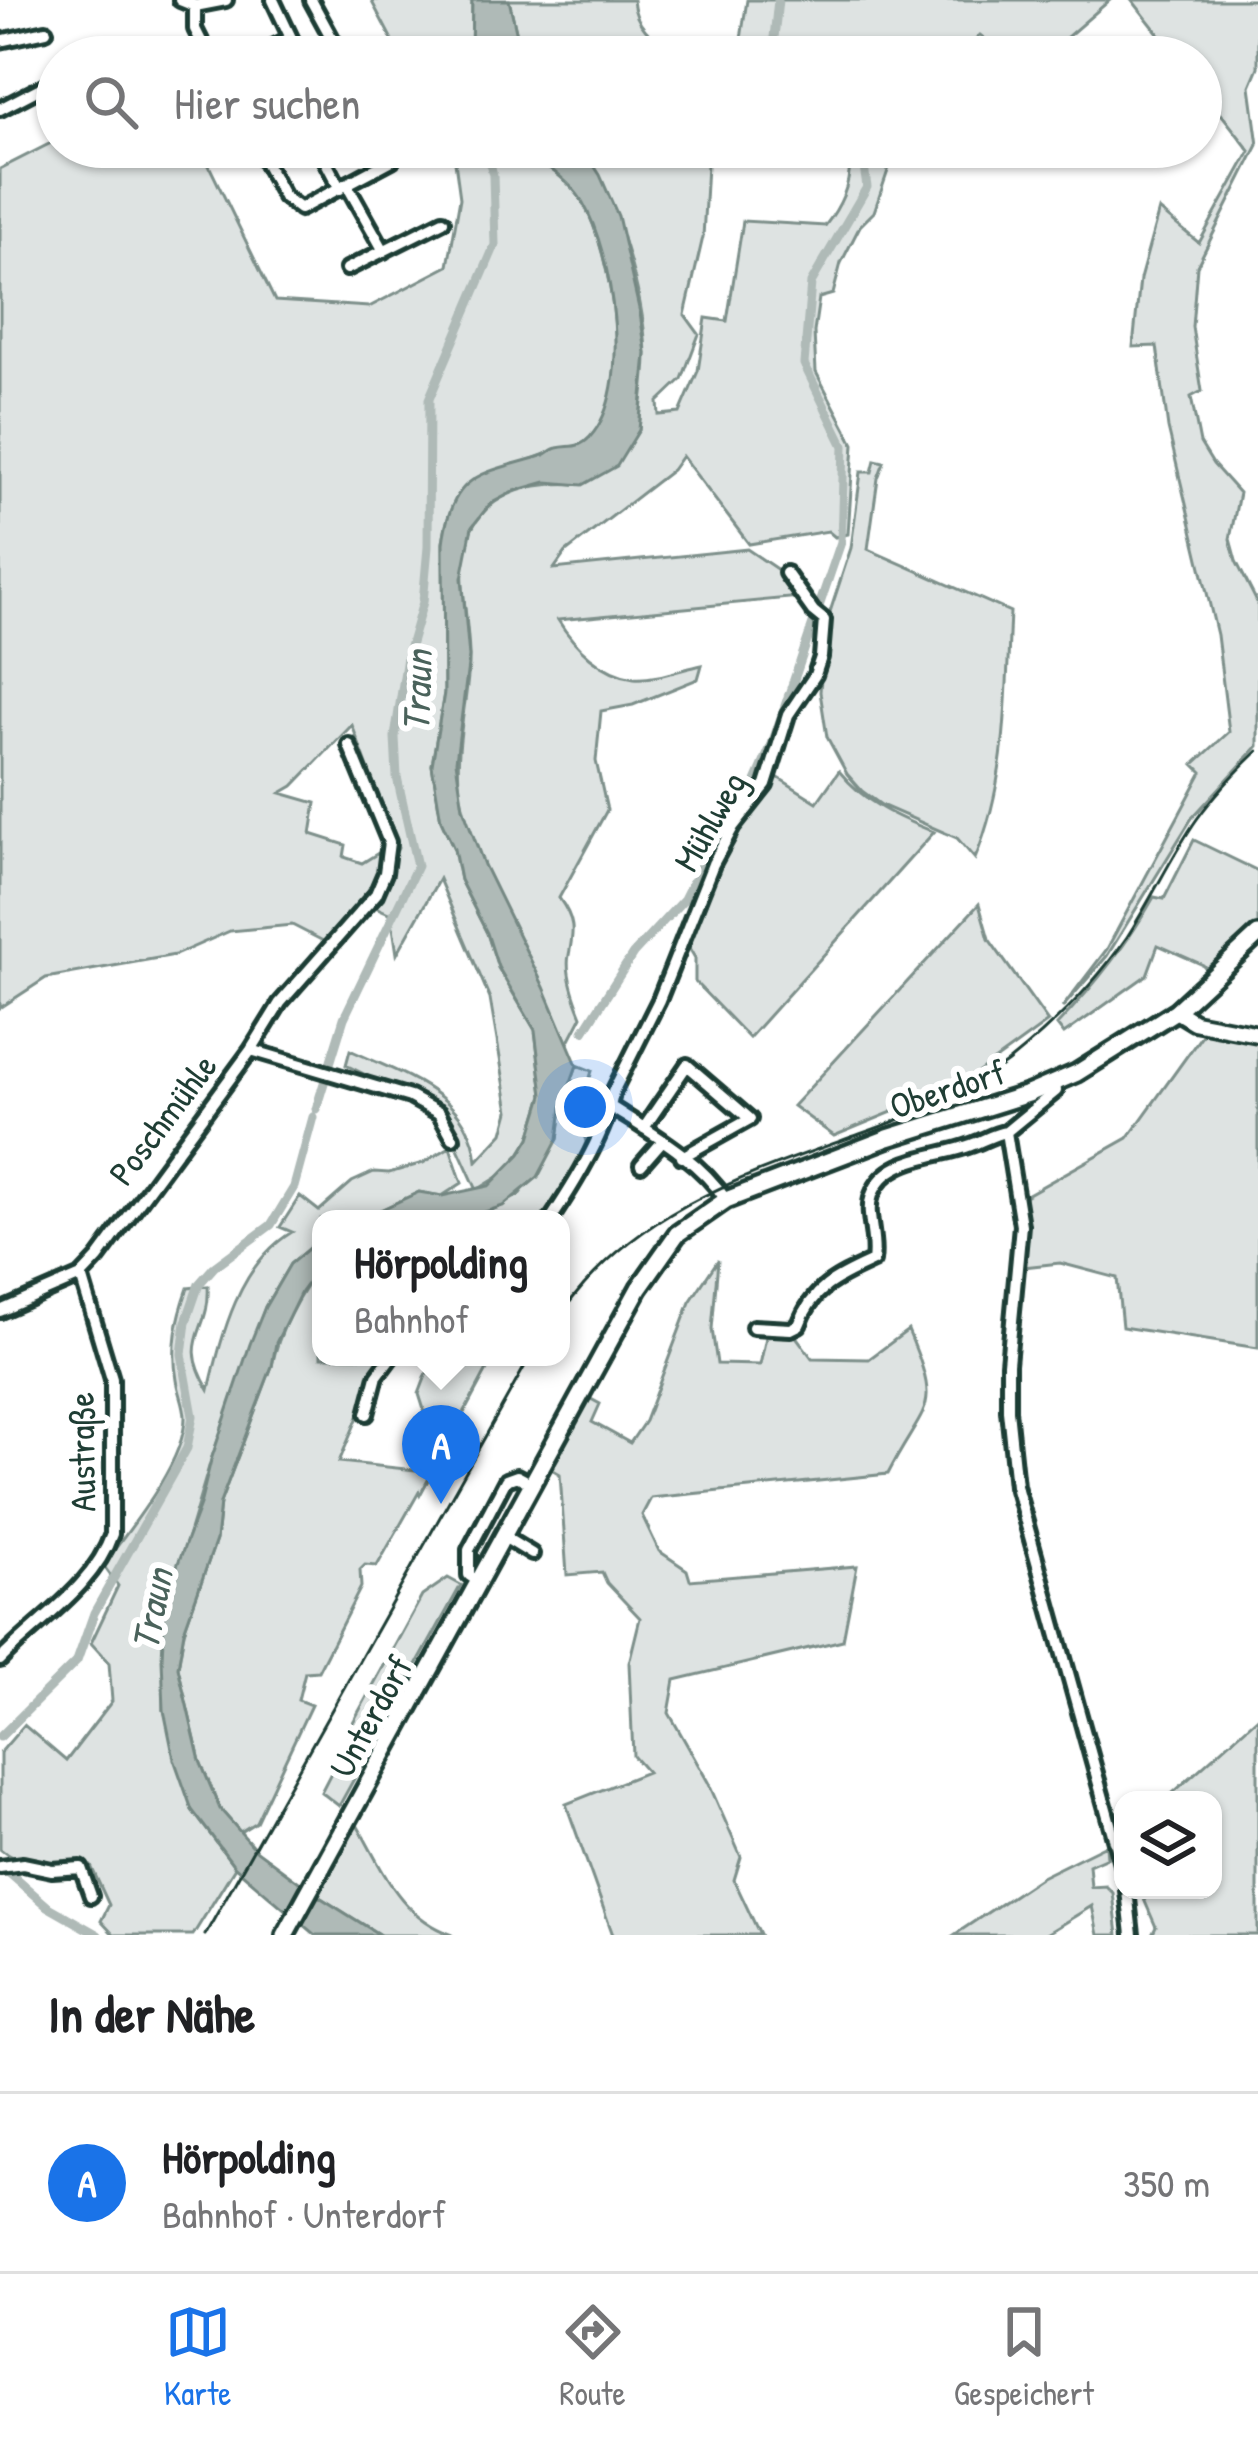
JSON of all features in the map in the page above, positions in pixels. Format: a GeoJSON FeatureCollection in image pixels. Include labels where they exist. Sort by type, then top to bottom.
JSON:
{"type":"FeatureCollection","features":[{"type":"Feature","properties":{"kind":"main road","name":"Oberdorf"},"geometry":{"type":"LineString","coordinates":[[726,1200],[869,1144],[1054,1083],[1112,1053],[1176,1011],[1258,935]]}},
{"type":"Feature","properties":{"kind":"main road","name":"Unterdorf"},"geometry":{"type":"LineString","coordinates":[[285,1934],[651,1268],[677,1234],[726,1200]]}},
{"type":"Feature","properties":{"kind":"street"},"geometry":{"type":"LineString","coordinates":[[180,0],[195,6],[226,0]]}},
{"type":"Feature","properties":{"kind":"street"},"geometry":{"type":"LineString","coordinates":[[273,0],[290,36]]}},
{"type":"Feature","properties":{"kind":"street"},"geometry":{"type":"LineString","coordinates":[[311,0],[331,36]]}},
{"type":"Feature","properties":{"kind":"street"},"geometry":{"type":"LineString","coordinates":[[195,6],[199,36]]}},
{"type":"Feature","properties":{"kind":"street"},"geometry":{"type":"LineString","coordinates":[[0,41],[46,31]]}},
{"type":"Feature","properties":{"kind":"street"},"geometry":{"type":"LineString","coordinates":[[0,109],[36,90]]}},
{"type":"Feature","properties":{"kind":"street"},"geometry":{"type":"LineString","coordinates":[[269,168],[292,206],[306,208],[377,168]]}},
{"type":"Feature","properties":{"kind":"street"},"geometry":{"type":"LineString","coordinates":[[331,168],[384,250]]}},
{"type":"Feature","properties":{"kind":"street"},"geometry":{"type":"LineString","coordinates":[[347,268],[443,221]]}},
{"type":"Feature","properties":{"kind":"street","name":"Mühlweg"},"geometry":{"type":"LineString","coordinates":[[557,1210],[581,1175],[713,864],[733,826],[766,785],[788,715],[814,675],[825,639],[824,620],[786,573]]}},
{"type":"Feature","properties":{"kind":"street"},"geometry":{"type":"LineString","coordinates":[[251,1050],[280,1003],[361,915],[386,873],[389,842],[350,745]]}},
{"type":"Feature","properties":{"kind":"street"},"geometry":{"type":"LineString","coordinates":[[1176,1011],[1194,1022],[1258,1034]]}},
{"type":"Feature","properties":{"kind":"street","name":"Poschmühle"},"geometry":{"type":"LineString","coordinates":[[0,1312],[81,1276],[251,1050],[410,1097],[439,1114],[452,1138]]}},
{"type":"Feature","properties":{"kind":"street"},"geometry":{"type":"LineString","coordinates":[[644,1128],[687,1065],[750,1119],[682,1156]]}},
{"type":"Feature","properties":{"kind":"street"},"geometry":{"type":"LineString","coordinates":[[1054,1083],[1056,1091],[1006,1132],[1021,1225],[1008,1410],[1024,1520],[1114,1838]]}},
{"type":"Feature","properties":{"kind":"street"},"geometry":{"type":"LineString","coordinates":[[611,1107],[682,1156],[726,1200]]}},
{"type":"Feature","properties":{"kind":"street","name":"Oberdorf"},"geometry":{"type":"LineString","coordinates":[[753,1328],[799,1325],[812,1297],[827,1282],[873,1261],[875,1234],[869,1211],[885,1175],[911,1161],[1006,1132]]}},
{"type":"Feature","properties":{"kind":"street"},"geometry":{"type":"LineString","coordinates":[[641,1165],[662,1141]]}},
{"type":"Feature","properties":{"kind":"street","name":"Austraße"},"geometry":{"type":"LineString","coordinates":[[0,1660],[83,1580],[112,1534],[112,1379],[81,1276]]}},
{"type":"Feature","properties":{"kind":"street"},"geometry":{"type":"LineString","coordinates":[[367,1414],[384,1366]]}},
{"type":"Feature","properties":{"kind":"street","name":"Unterdorf"},"geometry":{"type":"LineString","coordinates":[[478,1581],[469,1575],[469,1550],[506,1480],[517,1476],[532,1484]]}},
{"type":"Feature","properties":{"kind":"street"},"geometry":{"type":"LineString","coordinates":[[504,1537],[532,1554]]}},
{"type":"Feature","properties":{"kind":"street"},"geometry":{"type":"LineString","coordinates":[[3,1866],[81,1868],[91,1896]]}},
{"type":"Feature","properties":{"kind":"street"},"geometry":{"type":"LineString","coordinates":[[1128,1899],[1132,1935]]}},
{"type":"Feature","properties":{"kind":"shaded area"},"geometry":{"type":"Polygon","coordinates":[[[371,0],[472,0],[471,36],[390,36],[371,0]]]}},
{"type":"Feature","properties":{"kind":"shaded area"},"geometry":{"type":"Polygon","coordinates":[[[472,0],[509,0],[517,36],[471,36],[472,0]]]}},
{"type":"Feature","properties":{"kind":"shaded area"},"geometry":{"type":"Polygon","coordinates":[[[509,0],[633,0],[651,36],[517,36],[509,0]]]}},
{"type":"Feature","properties":{"kind":"shaded area"},"geometry":{"type":"Polygon","coordinates":[[[747,0],[1110,0],[1068,36],[741,36],[747,0]]]}},
{"type":"Feature","properties":{"kind":"shaded area"},"geometry":{"type":"Polygon","coordinates":[[[1132,0],[1258,0],[1258,67],[1250,86],[1258,145],[1197,266],[1192,327],[1202,391],[1191,397],[1200,443],[1239,493],[1230,539],[1258,604],[1258,746],[1192,818],[1107,956],[1062,1008],[1107,949],[1202,772],[1194,764],[1229,732],[1217,635],[1168,428],[1157,346],[1133,347],[1140,279],[1159,210],[1199,243],[1250,151],[1222,115],[1222,36],[1160,36],[1132,0]]]}},
{"type":"Feature","properties":{"kind":"shaded area"},"geometry":{"type":"Polygon","coordinates":[[[36,151],[36,168],[210,168],[275,301],[369,307],[448,266],[460,198],[456,168],[549,168],[583,202],[603,256],[615,325],[612,393],[602,420],[583,444],[495,471],[467,486],[448,517],[443,543],[444,693],[432,765],[441,820],[454,849],[460,880],[487,933],[498,968],[535,1030],[543,1095],[520,1155],[506,1172],[477,1190],[442,1113],[346,1065],[350,1050],[431,1090],[462,1119],[477,1161],[503,1133],[509,1111],[490,999],[439,879],[397,954],[391,914],[373,906],[398,848],[352,725],[281,793],[316,803],[311,834],[346,845],[344,857],[362,863],[388,847],[375,893],[329,944],[292,925],[230,931],[175,955],[46,978],[0,1008],[0,169],[36,151]]]}},
{"type":"Feature","properties":{"kind":"shaded area"},"geometry":{"type":"Polygon","coordinates":[[[550,168],[596,168],[618,216],[646,353],[639,430],[617,466],[583,485],[546,482],[515,491],[490,504],[472,527],[462,578],[469,657],[456,761],[463,808],[484,865],[577,1065],[562,1107],[558,1139],[538,1177],[503,1206],[491,1210],[380,1210],[419,1192],[442,1196],[489,1186],[530,1138],[543,1095],[535,1030],[498,967],[460,880],[454,849],[441,820],[432,765],[444,693],[443,543],[454,502],[487,472],[586,441],[604,415],[612,387],[614,321],[603,253],[582,201],[550,168]]]}},
{"type":"Feature","properties":{"kind":"shaded area"},"geometry":{"type":"Polygon","coordinates":[[[594,168],[707,168],[703,237],[685,315],[699,334],[682,379],[658,402],[659,415],[680,413],[698,371],[706,318],[727,321],[743,221],[825,226],[846,189],[849,168],[889,168],[874,212],[860,226],[841,263],[833,294],[819,298],[814,332],[816,372],[854,444],[848,534],[835,537],[828,531],[749,544],[682,456],[672,470],[566,552],[554,569],[747,549],[784,574],[800,597],[558,620],[590,657],[622,675],[650,677],[702,665],[698,679],[633,705],[601,711],[596,761],[607,810],[559,898],[572,925],[568,970],[582,1016],[567,1045],[474,841],[460,792],[469,665],[464,556],[470,533],[495,502],[534,487],[583,484],[639,430],[644,330],[634,275],[594,168]]]}},
{"type":"Feature","properties":{"kind":"shaded area"},"geometry":{"type":"Polygon","coordinates":[[[875,460],[884,462],[868,549],[1010,612],[1000,768],[975,859],[957,838],[881,805],[862,791],[827,737],[820,692],[827,621],[851,548],[861,472],[872,472],[875,460]]]}},
{"type":"Feature","properties":{"kind":"shaded area"},"geometry":{"type":"Polygon","coordinates":[[[839,771],[882,808],[934,832],[749,1038],[695,982],[695,958],[685,941],[721,855],[774,775],[817,802],[839,771]]]}},
{"type":"Feature","properties":{"kind":"shaded area"},"geometry":{"type":"Polygon","coordinates":[[[1194,840],[1258,871],[1258,924],[1212,975],[1203,965],[1158,945],[1147,975],[1064,1034],[1057,1025],[1110,964],[1154,897],[1164,899],[1194,840]]]}},
{"type":"Feature","properties":{"kind":"shaded area"},"geometry":{"type":"Polygon","coordinates":[[[979,904],[989,939],[1048,1022],[965,1082],[834,1136],[793,1106],[979,904]]]}},
{"type":"Feature","properties":{"kind":"shaded area"},"geometry":{"type":"Polygon","coordinates":[[[1207,1028],[1258,1037],[1258,1348],[1122,1327],[1117,1278],[1060,1263],[1023,1267],[1025,1196],[1128,1138],[1207,1028]]]}},
{"type":"Feature","properties":{"kind":"shaded area"},"geometry":{"type":"Polygon","coordinates":[[[577,1065],[592,1071],[579,1115],[586,1142],[571,1181],[553,1210],[492,1210],[519,1195],[558,1139],[562,1107],[577,1065]]]}},
{"type":"Feature","properties":{"kind":"shaded area"},"geometry":{"type":"Polygon","coordinates":[[[450,1147],[462,1183],[442,1196],[419,1192],[380,1210],[320,1210],[352,1182],[374,1172],[389,1173],[423,1163],[450,1147]]]}},
{"type":"Feature","properties":{"kind":"shaded area"},"geometry":{"type":"Polygon","coordinates":[[[300,1196],[318,1210],[312,1210],[312,1246],[290,1264],[265,1307],[211,1460],[164,1618],[164,1710],[192,1810],[235,1867],[193,1935],[114,1935],[101,1921],[109,1905],[91,1866],[24,1862],[0,1849],[0,1753],[24,1725],[66,1761],[112,1701],[109,1663],[91,1643],[118,1586],[103,1565],[154,1495],[183,1435],[185,1412],[175,1345],[188,1288],[208,1286],[195,1346],[209,1390],[236,1302],[258,1262],[292,1232],[280,1227],[300,1196]]]}},
{"type":"Feature","properties":{"kind":"shaded area"},"geometry":{"type":"Polygon","coordinates":[[[312,1246],[312,1277],[276,1343],[272,1366],[220,1503],[216,1540],[184,1631],[178,1667],[200,1761],[220,1809],[257,1851],[380,1935],[315,1935],[235,1867],[192,1810],[164,1710],[164,1618],[177,1566],[250,1344],[290,1264],[312,1246]]]}},
{"type":"Feature","properties":{"kind":"shaded area"},"geometry":{"type":"Polygon","coordinates":[[[718,1260],[712,1329],[717,1364],[760,1365],[766,1337],[795,1335],[812,1358],[869,1359],[908,1330],[925,1378],[925,1406],[888,1474],[651,1498],[642,1515],[659,1551],[687,1570],[690,1580],[857,1566],[843,1640],[675,1680],[669,1713],[708,1782],[741,1857],[734,1880],[760,1935],[613,1935],[566,1804],[647,1772],[633,1756],[629,1663],[640,1618],[602,1572],[567,1575],[560,1474],[548,1467],[589,1398],[600,1404],[592,1422],[630,1443],[645,1421],[690,1302],[718,1260]]]}},
{"type":"Feature","properties":{"kind":"shaded area"},"geometry":{"type":"Polygon","coordinates":[[[312,1279],[312,1366],[379,1366],[339,1462],[415,1470],[432,1435],[419,1394],[430,1366],[489,1366],[377,1566],[365,1565],[360,1570],[361,1587],[318,1671],[305,1672],[298,1700],[311,1705],[256,1822],[240,1832],[220,1809],[200,1761],[178,1667],[184,1631],[216,1540],[220,1503],[297,1302],[312,1279]]]}},
{"type":"Feature","properties":{"kind":"shaded area"},"geometry":{"type":"Polygon","coordinates":[[[448,1578],[461,1585],[339,1806],[321,1792],[352,1724],[422,1596],[448,1578]]]}},
{"type":"Feature","properties":{"kind":"shaded area"},"geometry":{"type":"Polygon","coordinates":[[[1258,1717],[1258,1935],[1152,1935],[1156,1927],[1144,1899],[1222,1899],[1222,1791],[1175,1791],[1258,1717]]]}},
{"type":"Feature","properties":{"kind":"shaded area"},"geometry":{"type":"Polygon","coordinates":[[[356,1823],[406,1904],[434,1927],[453,1935],[380,1935],[318,1896],[356,1823]]]}},
{"type":"Feature","properties":{"kind":"shaded area"},"geometry":{"type":"Polygon","coordinates":[[[1106,1845],[1107,1857],[1089,1865],[1091,1887],[1106,1886],[1113,1893],[1118,1935],[1098,1935],[1092,1906],[1044,1935],[954,1935],[1041,1877],[1106,1845]]]}},
{"type":"Feature","properties":{"kind":"waterway"},"geometry":{"type":"LineString","coordinates":[[774,36],[778,0]]}},
{"type":"Feature","properties":{"kind":"waterway","name":"Traun"},"geometry":{"type":"LineString","coordinates":[[316,1109],[344,1018],[417,866],[397,777],[395,737],[407,657],[423,602],[429,399],[495,245],[491,168]]}},
{"type":"Feature","properties":{"kind":"waterway"},"geometry":{"type":"LineString","coordinates":[[584,1031],[633,954],[684,899],[715,837],[753,788],[841,542],[844,446],[804,364],[811,283],[867,187],[864,168]]}},
{"type":"Feature","properties":{"kind":"waterway","name":"Traun"},"geometry":{"type":"LineString","coordinates":[[0,1737],[77,1661],[94,1613],[187,1448],[193,1416],[182,1354],[186,1322],[199,1284],[214,1267],[271,1225],[294,1187],[313,1117]]}},
{"type":"Feature","properties":{"kind":"waterway"},"geometry":{"type":"LineString","coordinates":[[0,1865],[47,1906],[98,1935]]}},
{"type":"Feature","properties":{"kind":"railway"},"geometry":{"type":"LineString","coordinates":[[570,1303],[622,1248],[695,1200],[937,1104],[1008,1062],[1101,972],[1136,923],[1197,819],[1258,751]]}},
{"type":"Feature","properties":{"kind":"railway"},"geometry":{"type":"LineString","coordinates":[[205,1935],[525,1366]]}},
{"type":"Feature","properties":{"kind":"place","name":"Hörpolding"},"geometry":{"type":"Point","coordinates":[441,1504]}}]}
